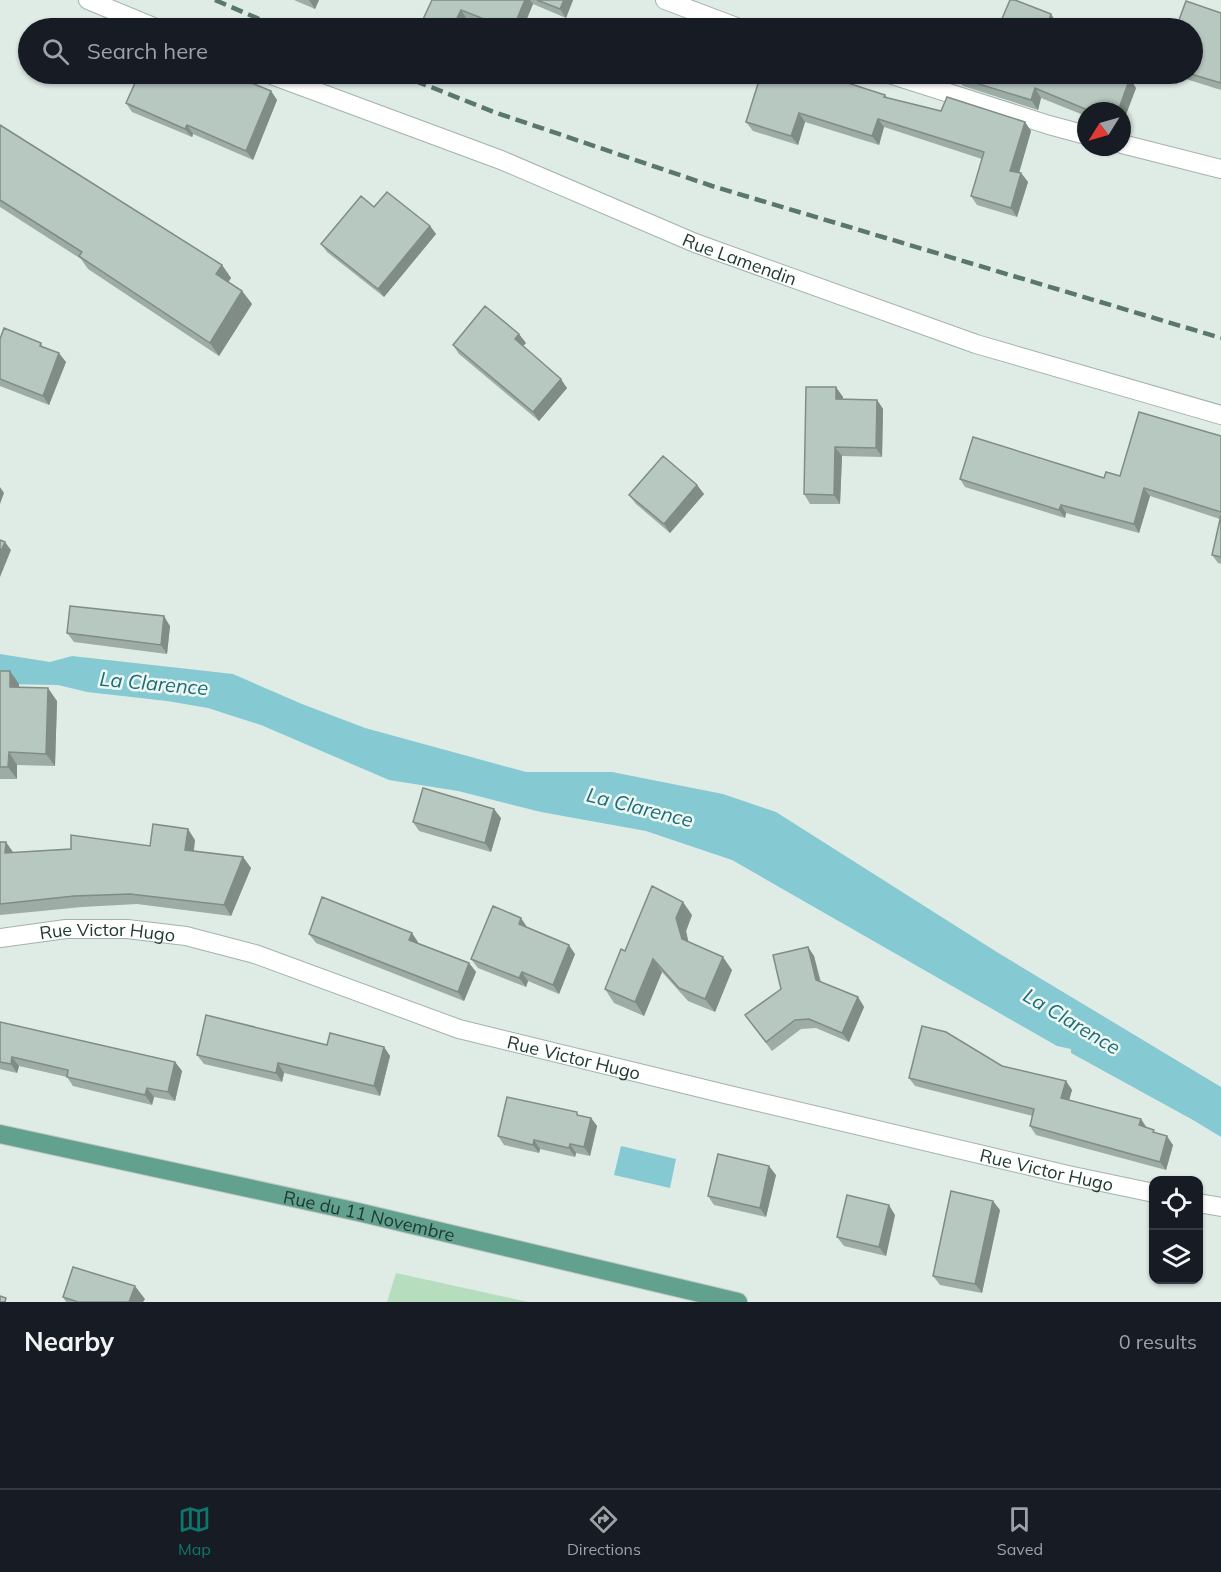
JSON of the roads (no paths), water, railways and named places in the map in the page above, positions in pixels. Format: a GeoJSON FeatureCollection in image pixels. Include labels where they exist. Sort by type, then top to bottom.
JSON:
{"type":"FeatureCollection","features":[{"type":"Feature","properties":{"kind":"main road","name":"Rue du 11 Novembre"},"geometry":{"type":"LineString","coordinates":[[0,1134],[358,1212],[738,1302]]}},
{"type":"Feature","properties":{"kind":"street"},"geometry":{"type":"LineString","coordinates":[[88,0],[132,18]]}},
{"type":"Feature","properties":{"kind":"street"},"geometry":{"type":"LineString","coordinates":[[665,0],[713,18]]}},
{"type":"Feature","properties":{"kind":"street","name":"Rue Lamendin"},"geometry":{"type":"LineString","coordinates":[[296,84],[501,160],[695,243],[976,344],[1221,415]]}},
{"type":"Feature","properties":{"kind":"street"},"geometry":{"type":"LineString","coordinates":[[920,84],[1077,133]]}},
{"type":"Feature","properties":{"kind":"street"},"geometry":{"type":"LineString","coordinates":[[1131,146],[1221,169]]}},
{"type":"Feature","properties":{"kind":"street","name":"Rue Victor Hugo"},"geometry":{"type":"LineString","coordinates":[[0,938],[66,929],[127,929],[186,936],[255,954],[459,1029],[782,1108],[1149,1192]]}},
{"type":"Feature","properties":{"kind":"street"},"geometry":{"type":"LineString","coordinates":[[1203,1204],[1221,1208]]}},
{"type":"Feature","properties":{"kind":"water","name":"La Clarence"},"geometry":{"type":"Polygon","coordinates":[[[0,654],[50,662],[72,656],[233,674],[365,728],[526,772],[612,772],[723,794],[776,812],[1000,954],[1221,1087],[1221,1137],[1071,1053],[1071,1049],[1057,1046],[732,860],[646,831],[541,812],[458,791],[389,780],[261,725],[208,708],[87,692],[58,685],[0,684],[0,654]]]}},
{"type":"Feature","properties":{"kind":"water"},"geometry":{"type":"Polygon","coordinates":[[[621,1146],[676,1159],[670,1188],[614,1175],[621,1146]]]}},
{"type":"Feature","properties":{"kind":"railway"},"geometry":{"type":"LineString","coordinates":[[215,0],[257,18]]}},
{"type":"Feature","properties":{"kind":"railway"},"geometry":{"type":"LineString","coordinates":[[423,84],[494,112],[712,186],[1221,338]]}}]}
